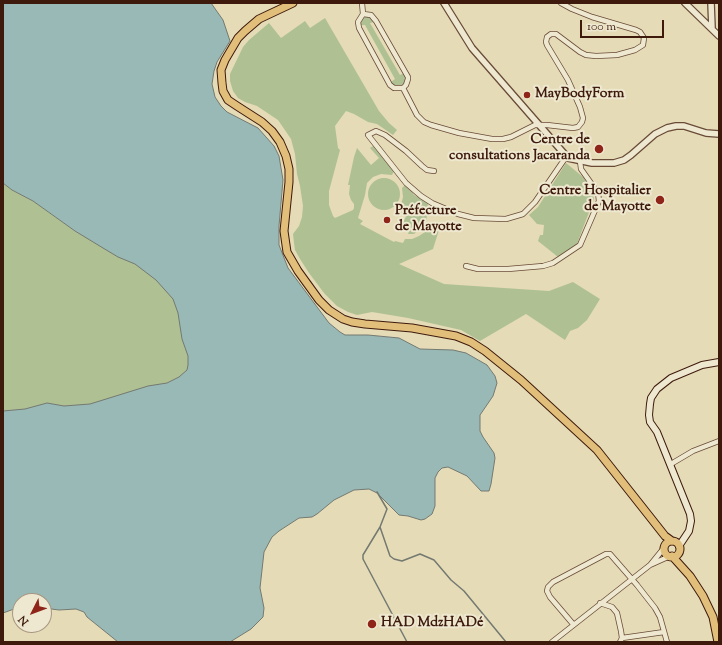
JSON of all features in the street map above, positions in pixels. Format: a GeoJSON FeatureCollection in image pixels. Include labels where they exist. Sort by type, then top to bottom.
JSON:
{"type":"FeatureCollection","features":[{"type":"Feature","properties":{"kind":"main road"},"geometry":{"type":"LineString","coordinates":[[294,3],[259,19],[245,31],[238,38],[221,70],[223,91],[228,100],[262,122],[272,131],[280,142],[286,156],[289,170],[289,182],[284,231],[287,252],[298,271],[319,300],[336,315],[352,322],[412,328],[456,336],[485,351],[521,380],[597,450],[665,536],[677,544],[681,556],[707,603],[713,630],[716,633],[718,642]]}},
{"type":"Feature","properties":{"kind":"main road"},"geometry":{"type":"LineString","coordinates":[[677,544],[688,535],[691,526],[690,514],[658,432],[650,422],[649,415],[651,398],[661,385],[671,378],[702,365],[719,362]]}},
{"type":"Feature","properties":{"kind":"main road"},"geometry":{"type":"LineString","coordinates":[[650,518],[665,552],[671,556],[695,582]]}},
{"type":"Feature","properties":{"kind":"main road"},"geometry":{"type":"LineString","coordinates":[[664,547],[667,542],[677,544]]}},
{"type":"Feature","properties":{"kind":"main road"},"geometry":{"type":"LineString","coordinates":[[671,556],[678,554],[677,544]]}},
{"type":"Feature","properties":{"kind":"street"},"geometry":{"type":"LineString","coordinates":[[362,3],[363,14],[358,22],[359,28],[390,85],[394,88],[402,88],[406,85],[408,77],[376,20],[371,15],[363,14]]}},
{"type":"Feature","properties":{"kind":"street"},"geometry":{"type":"LineString","coordinates":[[444,3],[472,48],[566,157],[580,161],[602,164],[618,162],[631,155],[655,134],[667,128],[676,126],[684,126],[706,133],[719,134]]}},
{"type":"Feature","properties":{"kind":"street"},"geometry":{"type":"LineString","coordinates":[[402,88],[417,115],[424,122],[442,128],[492,139],[512,137],[539,125],[553,125],[573,128],[580,125],[583,118],[580,107],[574,92],[547,45],[546,39],[549,35],[556,34],[580,52],[592,56],[623,54],[638,49],[644,42],[642,34],[636,30],[613,24],[577,11],[562,3]]}},
{"type":"Feature","properties":{"kind":"street"},"geometry":{"type":"LineString","coordinates":[[685,3],[719,36]]}},
{"type":"Feature","properties":{"kind":"street"},"geometry":{"type":"LineString","coordinates":[[711,3],[710,13],[712,28]]}},
{"type":"Feature","properties":{"kind":"street"},"geometry":{"type":"LineString","coordinates":[[703,20],[710,13]]}},
{"type":"Feature","properties":{"kind":"street"},"geometry":{"type":"LineString","coordinates":[[434,171],[427,170],[406,150],[385,135],[376,131],[368,135],[406,183],[421,196],[432,203],[451,211],[474,218],[506,219],[523,214],[535,202],[566,157]]}},
{"type":"Feature","properties":{"kind":"street"},"geometry":{"type":"LineString","coordinates":[[466,266],[508,269],[543,266],[553,263],[580,245],[599,201],[598,193],[581,169],[580,161]]}},
{"type":"Feature","properties":{"kind":"street"},"geometry":{"type":"LineString","coordinates":[[671,464],[693,452],[719,441]]}},
{"type":"Feature","properties":{"kind":"street"},"geometry":{"type":"LineString","coordinates":[[552,642],[650,565],[664,547]]}},
{"type":"Feature","properties":{"kind":"street"},"geometry":{"type":"LineString","coordinates":[[573,624],[550,597],[548,587],[553,582],[606,554],[610,554],[655,608],[660,618],[667,642]]}},
{"type":"Feature","properties":{"kind":"street"},"geometry":{"type":"LineString","coordinates":[[650,565],[671,556]]}},
{"type":"Feature","properties":{"kind":"street"},"geometry":{"type":"LineString","coordinates":[[600,603],[612,607],[617,613],[620,624],[621,640],[664,632]]}},
{"type":"Feature","properties":{"kind":"green space"},"geometry":{"type":"Polygon","coordinates":[[[365,16],[371,17],[374,22],[370,23],[400,75],[404,73],[407,79],[406,83],[399,87],[394,86],[391,82],[395,79],[365,25],[361,25],[360,22],[365,16]]]}},
{"type":"Feature","properties":{"kind":"green space"},"geometry":{"type":"Polygon","coordinates":[[[325,18],[379,111],[397,130],[393,135],[377,124],[368,122],[346,111],[335,126],[338,148],[340,150],[329,191],[329,205],[333,216],[335,218],[353,210],[354,204],[349,194],[350,185],[348,185],[354,157],[357,148],[371,165],[379,158],[370,148],[373,146],[394,171],[392,175],[381,174],[373,177],[367,183],[358,218],[363,221],[360,224],[394,242],[403,243],[405,239],[412,239],[419,236],[430,227],[439,230],[433,249],[399,264],[444,284],[549,291],[573,282],[600,299],[587,320],[578,328],[570,331],[565,340],[526,314],[480,341],[461,330],[408,318],[372,312],[357,315],[337,306],[324,293],[309,273],[295,250],[294,243],[293,234],[299,226],[303,206],[295,154],[291,139],[278,120],[257,106],[238,98],[233,91],[230,81],[230,74],[243,47],[269,23],[281,38],[305,21],[310,28],[325,18]]]}},
{"type":"Feature","properties":{"kind":"green space"},"geometry":{"type":"Polygon","coordinates":[[[566,163],[583,177],[592,190],[594,199],[577,244],[558,257],[538,241],[540,235],[543,235],[544,225],[537,224],[529,215],[538,207],[566,163]]]}},
{"type":"Feature","properties":{"kind":"green space"},"geometry":{"type":"Polygon","coordinates":[[[381,178],[387,178],[397,185],[400,194],[399,200],[393,207],[387,210],[381,210],[371,203],[368,197],[368,191],[375,181],[381,178]]]}},
{"type":"Feature","properties":{"kind":"green space"},"geometry":{"type":"Polygon","coordinates":[[[3,183],[12,190],[33,201],[75,231],[265,333],[3,472],[3,183]]]}},
{"type":"Feature","properties":{"kind":"green space"},"geometry":{"type":"Polygon","coordinates":[[[405,185],[408,186],[414,195],[428,203],[426,224],[414,234],[408,234],[410,229],[402,226],[406,216],[395,211],[401,205],[403,197],[402,188],[405,185]]]}},
{"type":"Feature","properties":{"kind":"water"},"geometry":{"type":"Polygon","coordinates":[[[3,3],[211,3],[223,20],[230,41],[217,62],[214,71],[212,84],[215,97],[227,112],[258,128],[274,146],[279,156],[283,180],[279,245],[288,268],[329,323],[345,335],[368,335],[399,338],[420,349],[453,350],[466,353],[487,365],[495,376],[497,383],[493,396],[480,415],[480,431],[494,453],[495,458],[489,491],[481,491],[467,476],[448,467],[442,468],[435,478],[435,506],[432,514],[425,519],[421,520],[399,515],[377,493],[369,489],[354,490],[334,500],[312,517],[299,518],[272,537],[264,552],[260,588],[264,608],[263,617],[251,629],[230,642],[118,642],[87,617],[84,612],[76,609],[52,609],[52,593],[12,593],[12,610],[3,613],[3,411],[25,409],[47,403],[64,406],[90,404],[148,386],[167,383],[179,377],[187,370],[188,356],[182,339],[178,313],[173,299],[156,280],[135,264],[118,257],[75,231],[33,201],[12,190],[3,183],[3,3]]]}},
{"type":"Feature","properties":{"kind":"waterway"},"geometry":{"type":"LineString","coordinates":[[377,492],[387,509],[380,527],[363,555],[363,559],[407,642]]}},
{"type":"Feature","properties":{"kind":"waterway"},"geometry":{"type":"LineString","coordinates":[[380,527],[390,556],[394,559],[402,561],[420,554],[434,560],[451,580],[464,591],[506,642]]}},
{"type":"Feature","properties":{"kind":"place","name":"MayBodyForm"},"geometry":{"type":"Point","coordinates":[527,95]}},
{"type":"Feature","properties":{"kind":"place","name":"Centre de consultations Jacaranda"},"geometry":{"type":"Point","coordinates":[599,149]}},
{"type":"Feature","properties":{"kind":"place","name":"Centre Hospitalier de Mayotte"},"geometry":{"type":"Point","coordinates":[660,200]}},
{"type":"Feature","properties":{"kind":"place","name":"Préfecture de Mayotte"},"geometry":{"type":"Point","coordinates":[387,220]}},
{"type":"Feature","properties":{"kind":"place","name":"HAD MdzHADé"},"geometry":{"type":"Point","coordinates":[372,624]}}]}
